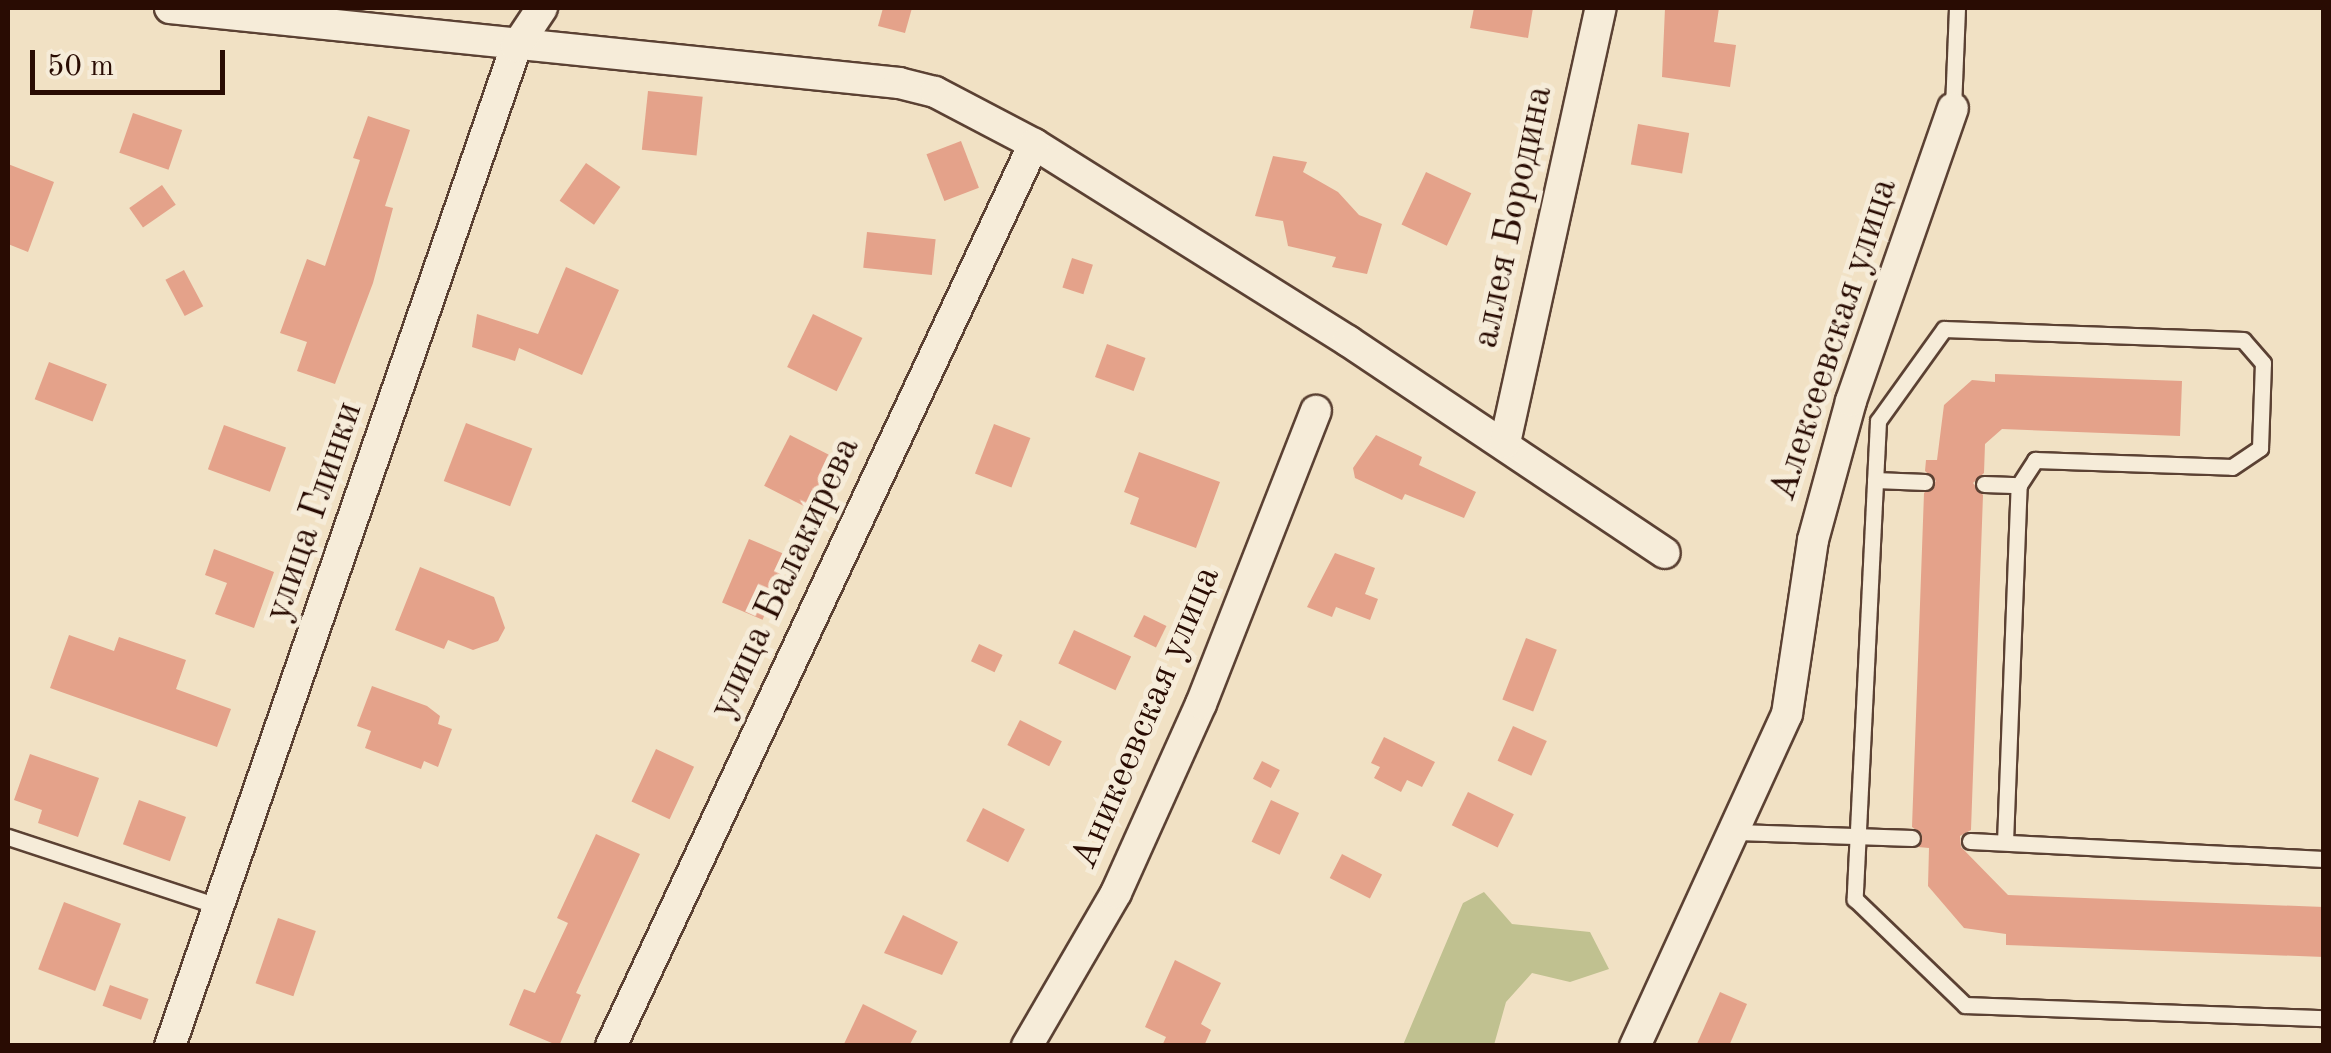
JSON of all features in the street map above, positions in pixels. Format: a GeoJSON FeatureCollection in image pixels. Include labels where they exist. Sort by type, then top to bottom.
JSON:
{"type":"FeatureCollection","features":[{"type":"Feature","properties":{"kind":"street"},"geometry":{"type":"LineString","coordinates":[[170,8],[899,83],[960,104],[1034,144],[1506,443],[1665,554]]}},
{"type":"Feature","properties":{"kind":"street","name":"улица Глинки"},"geometry":{"type":"LineString","coordinates":[[170,1046],[516,46],[542,8]]}},
{"type":"Feature","properties":{"kind":"street","name":"аллея Бородина"},"geometry":{"type":"LineString","coordinates":[[1506,443],[1600,8]]}},
{"type":"Feature","properties":{"kind":"street","name":"Алексеевская улица"},"geometry":{"type":"LineString","coordinates":[[1635,1046],[1738,832],[1787,714],[1813,540],[1851,401],[1953,108]]}},
{"type":"Feature","properties":{"kind":"street","name":"улица Балакирева"},"geometry":{"type":"LineString","coordinates":[[611,1046],[1034,144]]}},
{"type":"Feature","properties":{"kind":"street","name":"Аникеевская улица"},"geometry":{"type":"LineString","coordinates":[[1028,1046],[1116,894],[1201,704],[1316,410]]}},
{"type":"Feature","properties":{"kind":"lane"},"geometry":{"type":"LineString","coordinates":[[1953,108],[1956,8]]}},
{"type":"Feature","properties":{"kind":"lane"},"geometry":{"type":"LineString","coordinates":[[2005,842],[2019,485],[2035,460],[2232,467],[2260,448],[2264,362],[2243,340],[1944,329],[1878,421],[1855,898],[1964,1005],[2324,1018]]}},
{"type":"Feature","properties":{"kind":"lane"},"geometry":{"type":"LineString","coordinates":[[1875,480],[1925,482]]}},
{"type":"Feature","properties":{"kind":"lane"},"geometry":{"type":"LineString","coordinates":[[1984,484],[2019,485]]}},
{"type":"Feature","properties":{"kind":"lane"},"geometry":{"type":"LineString","coordinates":[[1738,832],[1912,838]]}},
{"type":"Feature","properties":{"kind":"lane"},"geometry":{"type":"LineString","coordinates":[[8,837],[221,907]]}},
{"type":"Feature","properties":{"kind":"lane"},"geometry":{"type":"LineString","coordinates":[[1970,840],[2324,859]]}},
{"type":"Feature","properties":{"kind":"green space"},"geometry":{"type":"Polygon","coordinates":[[[1484,892],[1512,924],[1590,932],[1609,969],[1570,982],[1532,973],[1506,1002],[1494,1045],[1403,1045],[1463,903],[1484,892]]]}},
{"type":"Feature","properties":{"kind":"building"},"geometry":{"type":"Polygon","coordinates":[[[883,8],[912,8],[905,33],[878,26],[883,8]]]}},
{"type":"Feature","properties":{"kind":"building"},"geometry":{"type":"Polygon","coordinates":[[[1474,8],[1533,8],[1528,38],[1470,28],[1474,8]]]}},
{"type":"Feature","properties":{"kind":"building"},"geometry":{"type":"Polygon","coordinates":[[[1665,8],[1719,8],[1714,42],[1736,45],[1730,87],[1662,77],[1665,8]]]}},
{"type":"Feature","properties":{"kind":"building"},"geometry":{"type":"Polygon","coordinates":[[[648,91],[703,97],[697,155],[642,150],[648,91]]]}},
{"type":"Feature","properties":{"kind":"building"},"geometry":{"type":"Polygon","coordinates":[[[133,113],[182,130],[168,170],[119,153],[133,113]]]}},
{"type":"Feature","properties":{"kind":"building"},"geometry":{"type":"Polygon","coordinates":[[[368,116],[410,130],[385,206],[393,208],[373,283],[335,384],[297,371],[307,342],[280,333],[307,259],[325,266],[360,160],[353,158],[368,116]]]}},
{"type":"Feature","properties":{"kind":"building"},"geometry":{"type":"Polygon","coordinates":[[[1638,124],[1689,133],[1682,173],[1631,164],[1638,124]]]}},
{"type":"Feature","properties":{"kind":"building"},"geometry":{"type":"Polygon","coordinates":[[[961,141],[979,188],[944,201],[926,154],[961,141]]]}},
{"type":"Feature","properties":{"kind":"building"},"geometry":{"type":"Polygon","coordinates":[[[1273,156],[1307,162],[1303,172],[1338,192],[1359,215],[1382,224],[1367,274],[1332,267],[1336,257],[1288,246],[1283,221],[1255,216],[1273,156]]]}},
{"type":"Feature","properties":{"kind":"building"},"geometry":{"type":"Polygon","coordinates":[[[586,163],[620,187],[594,225],[560,201],[586,163]]]}},
{"type":"Feature","properties":{"kind":"building"},"geometry":{"type":"Polygon","coordinates":[[[8,164],[54,182],[28,252],[8,244],[8,164]]]}},
{"type":"Feature","properties":{"kind":"building"},"geometry":{"type":"Polygon","coordinates":[[[1426,172],[1471,193],[1447,246],[1401,225],[1426,172]]]}},
{"type":"Feature","properties":{"kind":"building"},"geometry":{"type":"Polygon","coordinates":[[[162,185],[176,205],[143,228],[129,208],[162,185]]]}},
{"type":"Feature","properties":{"kind":"building"},"geometry":{"type":"Polygon","coordinates":[[[867,232],[936,239],[932,275],[863,268],[867,232]]]}},
{"type":"Feature","properties":{"kind":"building"},"geometry":{"type":"Polygon","coordinates":[[[1072,258],[1093,265],[1083,294],[1062,287],[1072,258]]]}},
{"type":"Feature","properties":{"kind":"building"},"geometry":{"type":"Polygon","coordinates":[[[566,267],[619,290],[582,375],[519,348],[515,361],[472,347],[477,314],[538,334],[566,267]]]}},
{"type":"Feature","properties":{"kind":"building"},"geometry":{"type":"Polygon","coordinates":[[[184,270],[203,306],[185,316],[165,280],[184,270]]]}},
{"type":"Feature","properties":{"kind":"building"},"geometry":{"type":"Polygon","coordinates":[[[813,314],[862,338],[837,391],[787,367],[813,314]]]}},
{"type":"Feature","properties":{"kind":"building"},"geometry":{"type":"Polygon","coordinates":[[[1107,344],[1146,358],[1134,391],[1095,377],[1107,344]]]}},
{"type":"Feature","properties":{"kind":"building"},"geometry":{"type":"Polygon","coordinates":[[[49,362],[107,384],[93,422],[35,399],[49,362]]]}},
{"type":"Feature","properties":{"kind":"building"},"geometry":{"type":"Polygon","coordinates":[[[1995,374],[2182,381],[2180,436],[2002,429],[1985,444],[1984,473],[1973,483],[1983,495],[1971,830],[1960,836],[1961,847],[2008,895],[2324,907],[2324,957],[2006,945],[2006,934],[1964,928],[1928,886],[1929,848],[1918,847],[1922,834],[1912,827],[1924,493],[1936,481],[1925,471],[1926,460],[1937,460],[1944,405],[1972,380],[1995,382],[1995,374]]]}},
{"type":"Feature","properties":{"kind":"building"},"geometry":{"type":"Polygon","coordinates":[[[466,423],[532,448],[510,506],[444,481],[466,423]]]}},
{"type":"Feature","properties":{"kind":"building"},"geometry":{"type":"Polygon","coordinates":[[[994,424],[1030,438],[1011,487],[975,473],[994,424]]]}},
{"type":"Feature","properties":{"kind":"building"},"geometry":{"type":"Polygon","coordinates":[[[224,425],[286,448],[270,492],[208,469],[224,425]]]}},
{"type":"Feature","properties":{"kind":"building"},"geometry":{"type":"Polygon","coordinates":[[[790,435],[846,464],[820,514],[764,486],[790,435]]]}},
{"type":"Feature","properties":{"kind":"building"},"geometry":{"type":"Polygon","coordinates":[[[1376,435],[1422,457],[1419,465],[1476,492],[1464,518],[1405,494],[1402,500],[1355,478],[1353,468],[1376,435]]]}},
{"type":"Feature","properties":{"kind":"building"},"geometry":{"type":"Polygon","coordinates":[[[1139,452],[1220,482],[1196,548],[1130,524],[1139,498],[1124,492],[1139,452]]]}},
{"type":"Feature","properties":{"kind":"building"},"geometry":{"type":"Polygon","coordinates":[[[749,539],[790,556],[763,620],[722,603],[749,539]]]}},
{"type":"Feature","properties":{"kind":"building"},"geometry":{"type":"Polygon","coordinates":[[[214,549],[274,572],[254,628],[215,614],[227,583],[205,575],[214,549]]]}},
{"type":"Feature","properties":{"kind":"building"},"geometry":{"type":"Polygon","coordinates":[[[1335,553],[1375,568],[1365,594],[1378,599],[1370,620],[1336,607],[1332,617],[1307,607],[1335,553]]]}},
{"type":"Feature","properties":{"kind":"building"},"geometry":{"type":"Polygon","coordinates":[[[420,567],[494,597],[505,628],[498,641],[473,650],[448,640],[444,649],[395,630],[420,567]]]}},
{"type":"Feature","properties":{"kind":"building"},"geometry":{"type":"Polygon","coordinates":[[[1144,615],[1166,626],[1156,648],[1133,637],[1144,615]]]}},
{"type":"Feature","properties":{"kind":"building"},"geometry":{"type":"Polygon","coordinates":[[[1074,630],[1131,657],[1115,690],[1058,664],[1074,630]]]}},
{"type":"Feature","properties":{"kind":"building"},"geometry":{"type":"Polygon","coordinates":[[[69,635],[114,651],[119,637],[186,660],[176,689],[231,709],[217,747],[50,688],[69,635]]]}},
{"type":"Feature","properties":{"kind":"building"},"geometry":{"type":"Polygon","coordinates":[[[1526,638],[1557,650],[1533,711],[1502,700],[1526,638]]]}},
{"type":"Feature","properties":{"kind":"building"},"geometry":{"type":"Polygon","coordinates":[[[979,644],[1003,655],[995,672],[971,661],[979,644]]]}},
{"type":"Feature","properties":{"kind":"building"},"geometry":{"type":"Polygon","coordinates":[[[372,686],[427,706],[440,716],[438,724],[452,729],[438,767],[424,761],[421,769],[365,748],[371,731],[357,726],[372,686]]]}},
{"type":"Feature","properties":{"kind":"building"},"geometry":{"type":"Polygon","coordinates":[[[1020,720],[1062,741],[1049,766],[1007,745],[1020,720]]]}},
{"type":"Feature","properties":{"kind":"building"},"geometry":{"type":"Polygon","coordinates":[[[1513,726],[1547,741],[1531,776],[1498,761],[1513,726]]]}},
{"type":"Feature","properties":{"kind":"building"},"geometry":{"type":"Polygon","coordinates":[[[1384,737],[1435,762],[1422,787],[1407,780],[1401,792],[1374,778],[1380,767],[1371,763],[1384,737]]]}},
{"type":"Feature","properties":{"kind":"building"},"geometry":{"type":"Polygon","coordinates":[[[656,749],[694,767],[670,819],[631,802],[656,749]]]}},
{"type":"Feature","properties":{"kind":"building"},"geometry":{"type":"Polygon","coordinates":[[[30,754],[99,778],[78,837],[38,823],[42,810],[14,800],[30,754]]]}},
{"type":"Feature","properties":{"kind":"building"},"geometry":{"type":"Polygon","coordinates":[[[1262,761],[1280,770],[1271,788],[1253,779],[1262,761]]]}},
{"type":"Feature","properties":{"kind":"building"},"geometry":{"type":"Polygon","coordinates":[[[1468,792],[1514,814],[1498,848],[1452,825],[1468,792]]]}},
{"type":"Feature","properties":{"kind":"building"},"geometry":{"type":"Polygon","coordinates":[[[139,800],[186,817],[170,861],[123,844],[139,800]]]}},
{"type":"Feature","properties":{"kind":"building"},"geometry":{"type":"Polygon","coordinates":[[[1271,800],[1299,813],[1280,855],[1252,842],[1271,800]]]}},
{"type":"Feature","properties":{"kind":"building"},"geometry":{"type":"Polygon","coordinates":[[[983,808],[1025,829],[1008,862],[966,841],[983,808]]]}},
{"type":"Feature","properties":{"kind":"building"},"geometry":{"type":"Polygon","coordinates":[[[596,834],[640,854],[576,993],[581,995],[559,1046],[509,1025],[524,989],[535,993],[568,923],[557,918],[596,834]]]}},
{"type":"Feature","properties":{"kind":"building"},"geometry":{"type":"Polygon","coordinates":[[[1342,854],[1382,874],[1370,898],[1330,878],[1342,854]]]}},
{"type":"Feature","properties":{"kind":"building"},"geometry":{"type":"Polygon","coordinates":[[[64,902],[121,924],[95,991],[38,969],[64,902]]]}},
{"type":"Feature","properties":{"kind":"building"},"geometry":{"type":"Polygon","coordinates":[[[903,915],[958,942],[942,975],[884,953],[903,915]]]}},
{"type":"Feature","properties":{"kind":"building"},"geometry":{"type":"Polygon","coordinates":[[[278,918],[316,931],[293,996],[256,983],[278,918]]]}},
{"type":"Feature","properties":{"kind":"building"},"geometry":{"type":"Polygon","coordinates":[[[1175,960],[1221,983],[1201,1024],[1211,1030],[1204,1046],[1162,1046],[1166,1037],[1145,1027],[1175,960]]]}},
{"type":"Feature","properties":{"kind":"building"},"geometry":{"type":"Polygon","coordinates":[[[110,985],[149,999],[141,1020],[102,1006],[110,985]]]}},
{"type":"Feature","properties":{"kind":"building"},"geometry":{"type":"Polygon","coordinates":[[[1720,992],[1747,1004],[1729,1046],[1696,1046],[1720,992]]]}},
{"type":"Feature","properties":{"kind":"building"},"geometry":{"type":"Polygon","coordinates":[[[863,1004],[917,1031],[909,1046],[843,1046],[863,1004]]]}}]}
